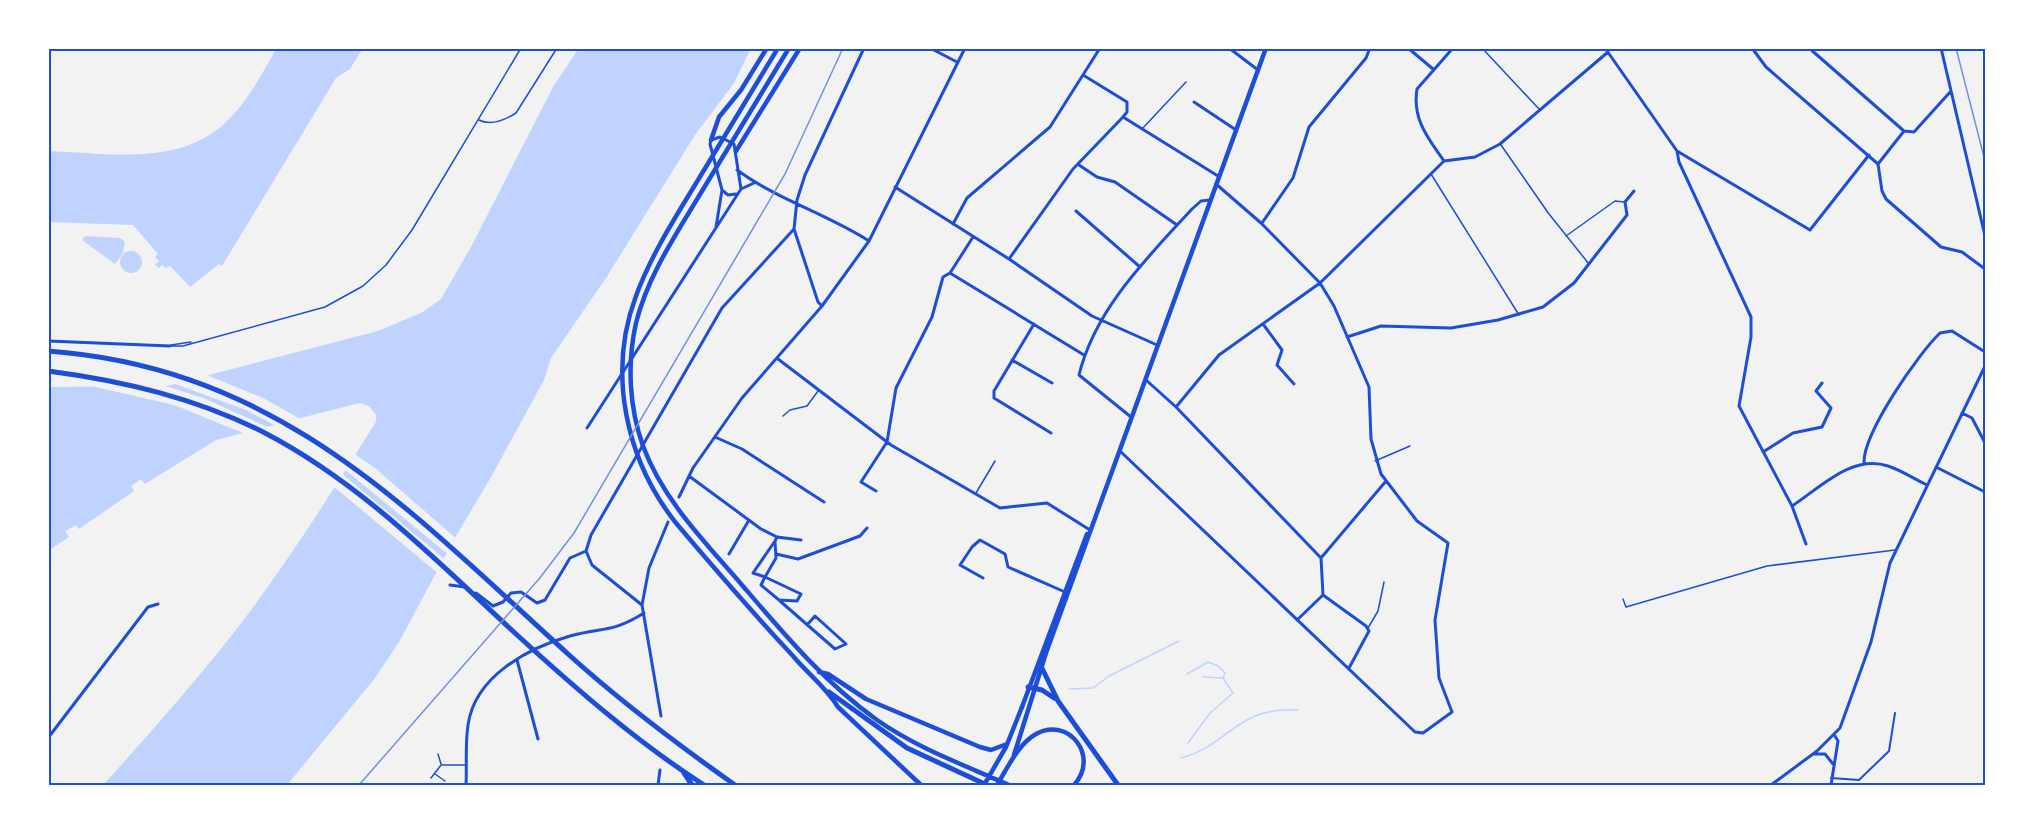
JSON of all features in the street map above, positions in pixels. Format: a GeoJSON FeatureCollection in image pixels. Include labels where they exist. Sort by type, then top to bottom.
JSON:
{"type":"FeatureCollection","features":[{"type":"Feature","properties":{"kind":"highway"},"geometry":{"type":"LineString","coordinates":[[48,351],[118,361],[168,373],[225,393],[278,417],[354,466],[399,502],[570,655],[670,739],[735,785]]}},
{"type":"Feature","properties":{"kind":"highway"},"geometry":{"type":"LineString","coordinates":[[48,371],[106,379],[165,393],[212,409],[266,434],[315,463],[373,506],[557,670],[684,772],[704,785]]}},
{"type":"Feature","properties":{"kind":"highway"},"geometry":{"type":"LineString","coordinates":[[1041,666],[1058,701],[1118,785]]}},
{"type":"Feature","properties":{"kind":"highway"},"geometry":{"type":"LineString","coordinates":[[1028,687],[1042,690],[1058,701]]}},
{"type":"Feature","properties":{"kind":"highway"},"geometry":{"type":"LineString","coordinates":[[829,692],[908,748],[986,785]]}},
{"type":"Feature","properties":{"kind":"highway"},"geometry":{"type":"LineString","coordinates":[[684,772],[692,785]]}},
{"type":"Feature","properties":{"kind":"main road"},"geometry":{"type":"LineString","coordinates":[[711,140],[719,117],[745,85],[767,48]]}},
{"type":"Feature","properties":{"kind":"main road"},"geometry":{"type":"LineString","coordinates":[[778,48],[653,257],[629,318],[625,339],[623,382],[627,419],[641,465],[663,504],[692,542],[793,657],[829,692],[838,707],[921,785]]}},
{"type":"Feature","properties":{"kind":"main road"},"geometry":{"type":"LineString","coordinates":[[789,48],[660,261],[639,312],[633,344],[632,388],[636,421],[647,456],[663,487],[690,524],[819,672],[851,701],[895,731],[924,747],[1009,785]]}},
{"type":"Feature","properties":{"kind":"main road"},"geometry":{"type":"LineString","coordinates":[[736,151],[800,48]]}},
{"type":"Feature","properties":{"kind":"main road"},"geometry":{"type":"LineString","coordinates":[[986,785],[1007,744],[1090,530],[1266,48]]}},
{"type":"Feature","properties":{"kind":"main road"},"geometry":{"type":"LineString","coordinates":[[1009,765],[1022,734],[1041,666],[1066,592]]}},
{"type":"Feature","properties":{"kind":"main road"},"geometry":{"type":"LineString","coordinates":[[819,672],[828,674],[866,699],[980,747],[991,750],[1007,744]]}},
{"type":"Feature","properties":{"kind":"main road"},"geometry":{"type":"LineString","coordinates":[[997,785],[1024,744],[1037,734],[1049,730],[1062,732],[1079,746],[1085,760],[1081,777],[1074,785]]}},
{"type":"Feature","properties":{"kind":"street"},"geometry":{"type":"LineString","coordinates":[[822,306],[818,302],[794,229],[797,205],[809,164],[864,48]]}},
{"type":"Feature","properties":{"kind":"street"},"geometry":{"type":"LineString","coordinates":[[930,48],[957,62]]}},
{"type":"Feature","properties":{"kind":"street"},"geometry":{"type":"LineString","coordinates":[[679,497],[689,476],[742,399],[822,306],[869,241],[965,48]]}},
{"type":"Feature","properties":{"kind":"street"},"geometry":{"type":"LineString","coordinates":[[953,224],[967,198],[1050,127],[1100,48]]}},
{"type":"Feature","properties":{"kind":"street"},"geometry":{"type":"LineString","coordinates":[[1229,48],[1258,70]]}},
{"type":"Feature","properties":{"kind":"street"},"geometry":{"type":"LineString","coordinates":[[1261,223],[1293,178],[1309,127],[1366,58],[1370,48]]}},
{"type":"Feature","properties":{"kind":"street"},"geometry":{"type":"LineString","coordinates":[[1408,48],[1433,69]]}},
{"type":"Feature","properties":{"kind":"street"},"geometry":{"type":"LineString","coordinates":[[1444,162],[1417,117],[1417,89],[1453,48]]}},
{"type":"Feature","properties":{"kind":"street"},"geometry":{"type":"LineString","coordinates":[[1605,48],[1643,99],[1677,151],[1679,162],[1751,317],[1750,347],[1739,406],[1792,506],[1806,544]]}},
{"type":"Feature","properties":{"kind":"street"},"geometry":{"type":"LineString","coordinates":[[1752,48],[1774,75],[1878,164],[1882,191],[1886,199],[1941,247],[1962,252],[1985,269]]}},
{"type":"Feature","properties":{"kind":"street"},"geometry":{"type":"LineString","coordinates":[[1809,48],[1904,131],[1914,132],[1951,92]]}},
{"type":"Feature","properties":{"kind":"street"},"geometry":{"type":"LineString","coordinates":[[1941,48],[1985,236]]}},
{"type":"Feature","properties":{"kind":"street"},"geometry":{"type":"LineString","coordinates":[[1176,407],[1219,355],[1320,283],[1430,173],[1444,162],[1475,157],[1500,144],[1608,52]]}},
{"type":"Feature","properties":{"kind":"street"},"geometry":{"type":"LineString","coordinates":[[1009,259],[1079,165],[1127,112],[1127,102],[1083,75]]}},
{"type":"Feature","properties":{"kind":"street"},"geometry":{"type":"LineString","coordinates":[[1194,102],[1236,130]]}},
{"type":"Feature","properties":{"kind":"street"},"geometry":{"type":"LineString","coordinates":[[1123,117],[1219,176]]}},
{"type":"Feature","properties":{"kind":"street"},"geometry":{"type":"LineString","coordinates":[[1878,164],[1904,131]]}},
{"type":"Feature","properties":{"kind":"street"},"geometry":{"type":"LineString","coordinates":[[716,227],[722,190],[711,153],[711,140],[720,137],[728,139],[736,151],[741,189]]}},
{"type":"Feature","properties":{"kind":"street"},"geometry":{"type":"LineString","coordinates":[[1677,151],[1810,230],[1869,155]]}},
{"type":"Feature","properties":{"kind":"street"},"geometry":{"type":"LineString","coordinates":[[1079,165],[1097,177],[1115,182],[1177,225]]}},
{"type":"Feature","properties":{"kind":"street"},"geometry":{"type":"LineString","coordinates":[[737,170],[754,183],[797,205],[814,210],[869,241]]}},
{"type":"Feature","properties":{"kind":"street"},"geometry":{"type":"LineString","coordinates":[[587,428],[741,189],[754,183]]}},
{"type":"Feature","properties":{"kind":"street"},"geometry":{"type":"LineString","coordinates":[[1118,451],[1417,733],[1426,731],[1449,716],[1452,712],[1438,678],[1436,620],[1443,565],[1449,545],[1417,521],[1386,481],[1375,460],[1371,439],[1370,387],[1320,283],[1261,223],[1216,184]]}},
{"type":"Feature","properties":{"kind":"street"},"geometry":{"type":"LineString","coordinates":[[895,187],[1102,321],[1157,345]]}},
{"type":"Feature","properties":{"kind":"street"},"geometry":{"type":"LineString","coordinates":[[722,190],[728,195],[738,194]]}},
{"type":"Feature","properties":{"kind":"street"},"geometry":{"type":"LineString","coordinates":[[1347,337],[1382,326],[1451,328],[1519,315],[1543,307],[1574,283],[1589,265],[1626,215],[1625,202],[1634,191]]}},
{"type":"Feature","properties":{"kind":"street"},"geometry":{"type":"LineString","coordinates":[[1131,417],[1079,375],[1084,355],[1117,294],[1201,201],[1210,201]]}},
{"type":"Feature","properties":{"kind":"street"},"geometry":{"type":"LineString","coordinates":[[1077,211],[1140,267]]}},
{"type":"Feature","properties":{"kind":"street"},"geometry":{"type":"LineString","coordinates":[[642,605],[592,565],[586,551],[591,535],[722,308],[732,294],[794,229]]}},
{"type":"Feature","properties":{"kind":"street"},"geometry":{"type":"LineString","coordinates":[[876,491],[861,482],[887,442],[896,388],[932,317],[943,277],[950,273],[973,237]]}},
{"type":"Feature","properties":{"kind":"street"},"geometry":{"type":"LineString","coordinates":[[950,273],[1084,355]]}},
{"type":"Feature","properties":{"kind":"street"},"geometry":{"type":"LineString","coordinates":[[1034,324],[994,391],[994,398],[1051,433]]}},
{"type":"Feature","properties":{"kind":"street"},"geometry":{"type":"LineString","coordinates":[[1264,325],[1282,350],[1277,364],[1294,384]]}},
{"type":"Feature","properties":{"kind":"street"},"geometry":{"type":"LineString","coordinates":[[1864,462],[1872,433],[1884,411],[1940,333],[1952,331],[1985,352]]}},
{"type":"Feature","properties":{"kind":"street"},"geometry":{"type":"LineString","coordinates":[[48,341],[170,346]]}},
{"type":"Feature","properties":{"kind":"street"},"geometry":{"type":"LineString","coordinates":[[778,358],[887,442],[976,494],[1002,508],[1047,502],[1090,530]]}},
{"type":"Feature","properties":{"kind":"street"},"geometry":{"type":"LineString","coordinates":[[1012,360],[1052,383]]}},
{"type":"Feature","properties":{"kind":"street"},"geometry":{"type":"LineString","coordinates":[[1771,785],[1835,736],[1840,728],[1871,642],[1890,562],[1985,366]]}},
{"type":"Feature","properties":{"kind":"street"},"geometry":{"type":"LineString","coordinates":[[1144,380],[1176,407],[1321,558]]}},
{"type":"Feature","properties":{"kind":"street"},"geometry":{"type":"LineString","coordinates":[[1763,452],[1793,433],[1822,427],[1831,408],[1816,391],[1822,383]]}},
{"type":"Feature","properties":{"kind":"street"},"geometry":{"type":"LineString","coordinates":[[1962,413],[1972,418],[1985,443]]}},
{"type":"Feature","properties":{"kind":"street"},"geometry":{"type":"LineString","coordinates":[[715,437],[742,449],[824,502]]}},
{"type":"Feature","properties":{"kind":"street"},"geometry":{"type":"LineString","coordinates":[[1792,506],[1848,468],[1864,462],[1889,466],[1927,485]]}},
{"type":"Feature","properties":{"kind":"street"},"geometry":{"type":"LineString","coordinates":[[1936,467],[1985,492]]}},
{"type":"Feature","properties":{"kind":"street"},"geometry":{"type":"LineString","coordinates":[[689,476],[776,539],[801,540]]}},
{"type":"Feature","properties":{"kind":"street"},"geometry":{"type":"LineString","coordinates":[[1298,620],[1323,596],[1321,558],[1331,543],[1386,481]]}},
{"type":"Feature","properties":{"kind":"street"},"geometry":{"type":"LineString","coordinates":[[729,554],[749,520]]}},
{"type":"Feature","properties":{"kind":"street"},"geometry":{"type":"LineString","coordinates":[[661,716],[642,605],[649,568],[668,522]]}},
{"type":"Feature","properties":{"kind":"street"},"geometry":{"type":"LineString","coordinates":[[776,554],[798,559],[860,536],[867,528]]}},
{"type":"Feature","properties":{"kind":"street"},"geometry":{"type":"LineString","coordinates":[[776,539],[776,554],[772,569],[761,585],[779,600],[807,625],[835,649],[846,644],[815,616],[807,625]]}},
{"type":"Feature","properties":{"kind":"street"},"geometry":{"type":"LineString","coordinates":[[776,539],[753,573],[801,594],[797,601],[779,600]]}},
{"type":"Feature","properties":{"kind":"street"},"geometry":{"type":"LineString","coordinates":[[983,578],[960,565],[972,547],[980,540],[1005,554],[1008,567],[1066,592]]}},
{"type":"Feature","properties":{"kind":"street"},"geometry":{"type":"LineString","coordinates":[[450,585],[465,587],[493,606],[503,602],[511,593],[520,592],[537,603],[550,595],[570,558],[586,551]]}},
{"type":"Feature","properties":{"kind":"street"},"geometry":{"type":"LineString","coordinates":[[1323,596],[1368,628],[1368,634],[1348,668]]}},
{"type":"Feature","properties":{"kind":"street"},"geometry":{"type":"LineString","coordinates":[[48,738],[148,607],[158,604]]}},
{"type":"Feature","properties":{"kind":"street"},"geometry":{"type":"LineString","coordinates":[[466,785],[468,724],[473,710],[494,676],[517,659],[568,637],[622,627],[644,613]]}},
{"type":"Feature","properties":{"kind":"street"},"geometry":{"type":"LineString","coordinates":[[517,659],[538,740]]}},
{"type":"Feature","properties":{"kind":"street"},"geometry":{"type":"LineString","coordinates":[[1831,778],[1859,780],[1889,751],[1895,712]]}},
{"type":"Feature","properties":{"kind":"street"},"geometry":{"type":"LineString","coordinates":[[1831,785],[1838,741],[1835,736]]}},
{"type":"Feature","properties":{"kind":"street"},"geometry":{"type":"LineString","coordinates":[[1812,754],[1825,754],[1833,764]]}},
{"type":"Feature","properties":{"kind":"street"},"geometry":{"type":"LineString","coordinates":[[658,785],[660,770]]}},
{"type":"Feature","properties":{"kind":"lane"},"geometry":{"type":"LineString","coordinates":[[170,346],[325,307],[363,286],[386,265],[412,230],[521,48]]}},
{"type":"Feature","properties":{"kind":"lane"},"geometry":{"type":"LineString","coordinates":[[478,120],[486,123],[506,119],[516,113],[557,48]]}},
{"type":"Feature","properties":{"kind":"lane"},"geometry":{"type":"LineString","coordinates":[[1482,48],[1540,110]]}},
{"type":"Feature","properties":{"kind":"lane"},"geometry":{"type":"LineString","coordinates":[[1142,129],[1186,82]]}},
{"type":"Feature","properties":{"kind":"lane"},"geometry":{"type":"LineString","coordinates":[[1500,144],[1589,265]]}},
{"type":"Feature","properties":{"kind":"lane"},"geometry":{"type":"LineString","coordinates":[[1430,173],[1519,315]]}},
{"type":"Feature","properties":{"kind":"lane"},"geometry":{"type":"LineString","coordinates":[[1566,236],[1616,201],[1625,202]]}},
{"type":"Feature","properties":{"kind":"lane"},"geometry":{"type":"LineString","coordinates":[[783,416],[790,410],[807,406],[819,390]]}},
{"type":"Feature","properties":{"kind":"lane"},"geometry":{"type":"LineString","coordinates":[[1375,460],[1410,446]]}},
{"type":"Feature","properties":{"kind":"lane"},"geometry":{"type":"LineString","coordinates":[[976,494],[995,460]]}},
{"type":"Feature","properties":{"kind":"lane"},"geometry":{"type":"LineString","coordinates":[[1623,599],[1626,607],[1767,566],[1896,550]]}},
{"type":"Feature","properties":{"kind":"lane"},"geometry":{"type":"LineString","coordinates":[[1368,628],[1378,611],[1384,582]]}},
{"type":"Feature","properties":{"kind":"lane"},"geometry":{"type":"LineString","coordinates":[[438,754],[441,765]]}},
{"type":"Feature","properties":{"kind":"lane"},"geometry":{"type":"LineString","coordinates":[[441,765],[467,765]]}},
{"type":"Feature","properties":{"kind":"lane"},"geometry":{"type":"LineString","coordinates":[[431,778],[441,765]]}},
{"type":"Feature","properties":{"kind":"lane"},"geometry":{"type":"LineString","coordinates":[[434,774],[445,781]]}},
{"type":"Feature","properties":{"kind":"water"},"geometry":{"type":"Polygon","coordinates":[[[277,48],[363,48],[350,69],[336,78],[222,266],[219,264],[190,287],[170,266],[166,268],[162,265],[159,268],[155,265],[159,261],[155,257],[158,254],[133,225],[48,222],[48,151],[145,154],[169,151],[191,144],[212,133],[238,110],[277,48]]]}},
{"type":"Feature","properties":{"kind":"water"},"geometry":{"type":"Polygon","coordinates":[[[579,48],[751,48],[734,83],[695,135],[606,278],[551,358],[544,380],[399,642],[375,678],[287,785],[103,785],[151,732],[248,614],[323,506],[376,422],[376,415],[369,406],[359,403],[216,440],[145,484],[141,479],[131,486],[134,491],[79,529],[76,525],[65,531],[69,537],[48,551],[48,387],[167,386],[378,331],[423,312],[441,299],[471,247],[553,87],[579,48]]]}},
{"type":"Feature","properties":{"kind":"water"},"geometry":{"type":"Polygon","coordinates":[[[85,236],[120,238],[125,242],[123,253],[115,264],[82,240],[85,236]]]}},
{"type":"Feature","properties":{"kind":"water"},"geometry":{"type":"Polygon","coordinates":[[[131,251],[139,254],[142,262],[139,270],[131,273],[123,270],[120,262],[123,254],[131,251]]]}},
{"type":"Feature","properties":{"kind":"pier"},"geometry":{"type":"Polygon","coordinates":[[[202,373],[263,398],[304,421],[278,427],[246,410],[170,382],[202,373]]]}},
{"type":"Feature","properties":{"kind":"pier"},"geometry":{"type":"Polygon","coordinates":[[[156,383],[203,398],[272,429],[248,435],[174,405],[87,385],[156,383]]]}},
{"type":"Feature","properties":{"kind":"pier"},"geometry":{"type":"Polygon","coordinates":[[[353,453],[375,468],[458,540],[450,556],[343,468],[353,453]]]}},
{"type":"Feature","properties":{"kind":"pier"},"geometry":{"type":"Polygon","coordinates":[[[341,473],[447,561],[440,575],[333,486],[341,473]]]}},
{"type":"Feature","properties":{"kind":"waterway"},"geometry":{"type":"LineString","coordinates":[[1069,689],[1093,688],[1109,676],[1179,641]]}},
{"type":"Feature","properties":{"kind":"waterway"},"geometry":{"type":"LineString","coordinates":[[1187,674],[1208,662],[1218,666],[1225,673],[1223,678]]}},
{"type":"Feature","properties":{"kind":"waterway"},"geometry":{"type":"LineString","coordinates":[[1188,743],[1210,713],[1233,693],[1223,678],[1203,677]]}},
{"type":"Feature","properties":{"kind":"waterway"},"geometry":{"type":"LineString","coordinates":[[1181,758],[1198,752],[1260,714],[1277,710],[1298,710]]}},
{"type":"Feature","properties":{"kind":"railway"},"geometry":{"type":"LineString","coordinates":[[359,785],[539,579],[574,533],[785,174],[843,48]]}},
{"type":"Feature","properties":{"kind":"railway"},"geometry":{"type":"LineString","coordinates":[[1956,48],[1985,161]]}}]}
